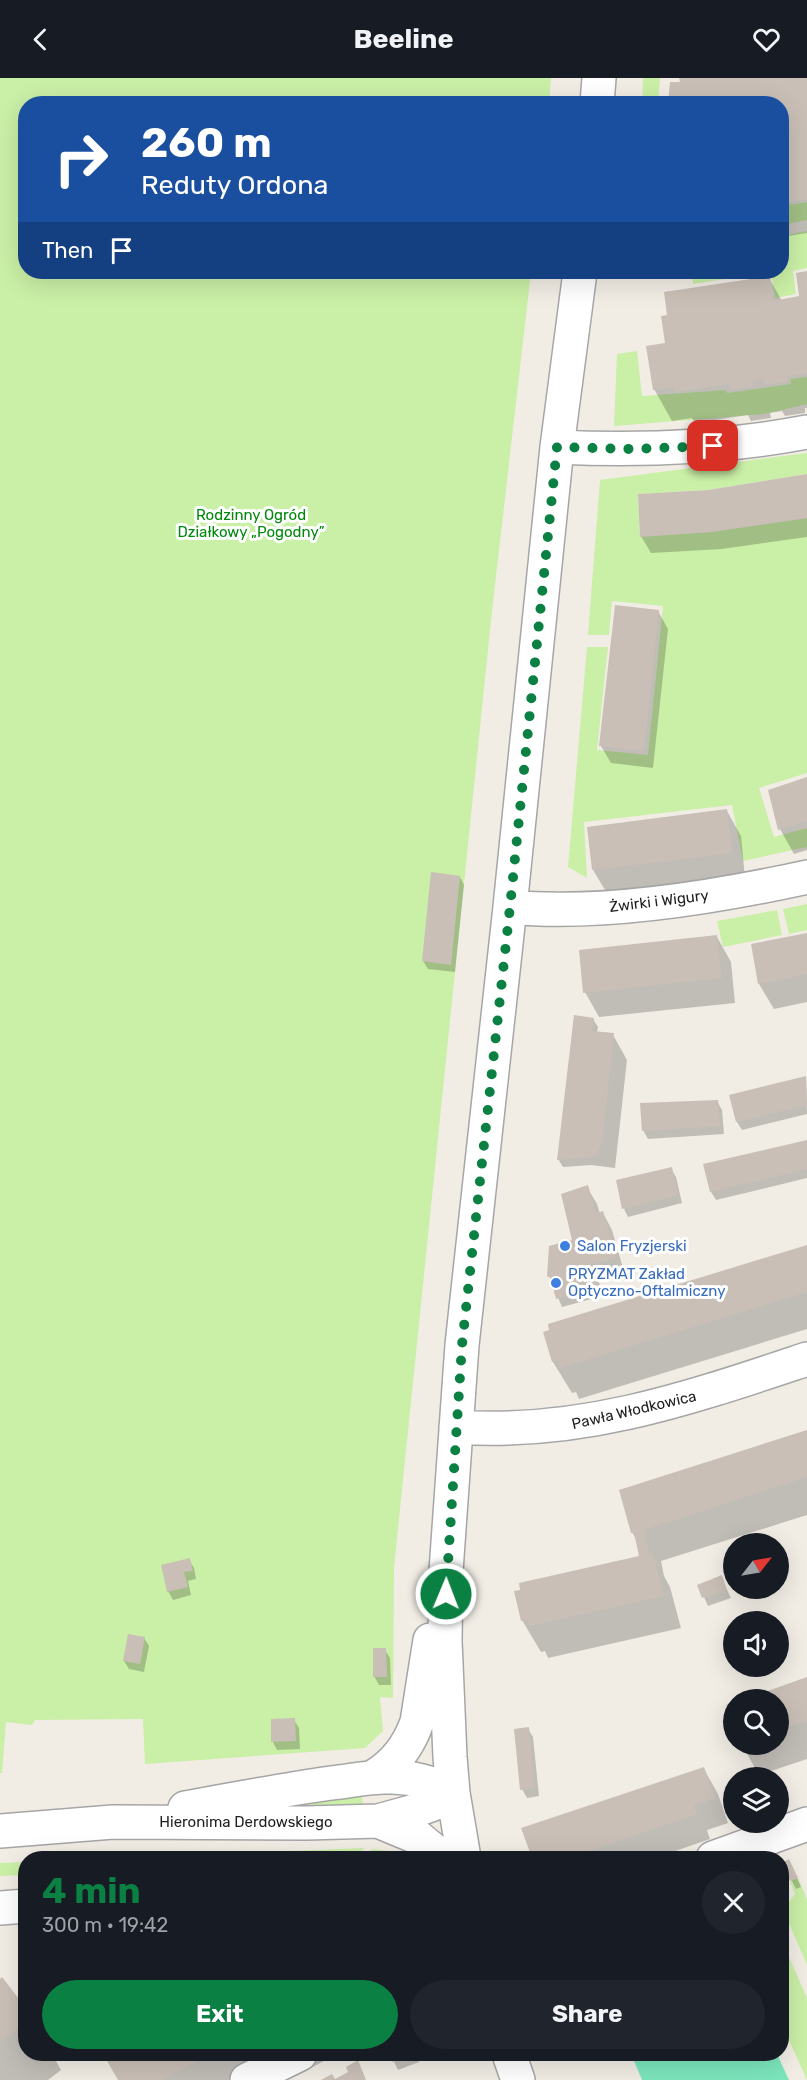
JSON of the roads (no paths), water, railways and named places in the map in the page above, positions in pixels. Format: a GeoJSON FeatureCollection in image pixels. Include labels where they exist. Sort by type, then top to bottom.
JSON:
{"type":"FeatureCollection","features":[{"type":"Feature","properties":{"kind":"street"},"geometry":{"type":"LineString","coordinates":[[598,96],[599,78]]}},
{"type":"Feature","properties":{"kind":"street"},"geometry":{"type":"LineString","coordinates":[[463,1851],[453,1793],[446,1669],[446,1571],[462,1345],[557,447],[578,279]]}},
{"type":"Feature","properties":{"kind":"street"},"geometry":{"type":"LineString","coordinates":[[557,447],[632,449],[696,447],[807,432]]}},
{"type":"Feature","properties":{"kind":"street","name":"Żwirki i Wigury"},"geometry":{"type":"LineString","coordinates":[[510,907],[586,909],[658,902],[807,877]]}},
{"type":"Feature","properties":{"kind":"street","name":"Pawła Włodkowica"},"geometry":{"type":"LineString","coordinates":[[456,1427],[528,1429],[561,1426],[627,1414],[707,1393],[807,1359]]}},
{"type":"Feature","properties":{"kind":"street"},"geometry":{"type":"LineString","coordinates":[[373,1777],[391,1764],[403,1749],[417,1722],[431,1637],[446,1571]]}},
{"type":"Feature","properties":{"kind":"street","name":"Hieronima Derdowskiego"},"geometry":{"type":"LineString","coordinates":[[113,1822],[277,1791],[373,1777],[416,1779],[436,1784],[453,1793]]}},
{"type":"Feature","properties":{"kind":"street","name":"Hieronima Derdowskiego"},"geometry":{"type":"LineString","coordinates":[[0,1831],[113,1822],[378,1821],[436,1803],[453,1793]]}},
{"type":"Feature","properties":{"kind":"street","name":"Hieronima Derdowskiego"},"geometry":{"type":"LineString","coordinates":[[378,1821],[419,1838],[435,1851]]}},
{"type":"Feature","properties":{"kind":"street"},"geometry":{"type":"LineString","coordinates":[[732,1851],[807,1824]]}},
{"type":"Feature","properties":{"kind":"street"},"geometry":{"type":"LineString","coordinates":[[0,1908],[18,1907]]}},
{"type":"Feature","properties":{"kind":"street"},"geometry":{"type":"LineString","coordinates":[[247,2080],[286,2061]]}},
{"type":"Feature","properties":{"kind":"street"},"geometry":{"type":"LineString","coordinates":[[511,2061],[518,2080]]}},
{"type":"Feature","properties":{"kind":"place","name":"Salon Fryzjerski"},"geometry":{"type":"Point","coordinates":[565,1246]}},
{"type":"Feature","properties":{"kind":"place","name":"PRYZMAT Zakład Optyczno-Oftalmiczny"},"geometry":{"type":"Point","coordinates":[556,1283]}},
{"type":"Feature","properties":{"kind":"park label","name":"Rodzinny Ogród Działkowy „Pogodny”"},"geometry":{"type":"Point","coordinates":[251,524]}}]}
